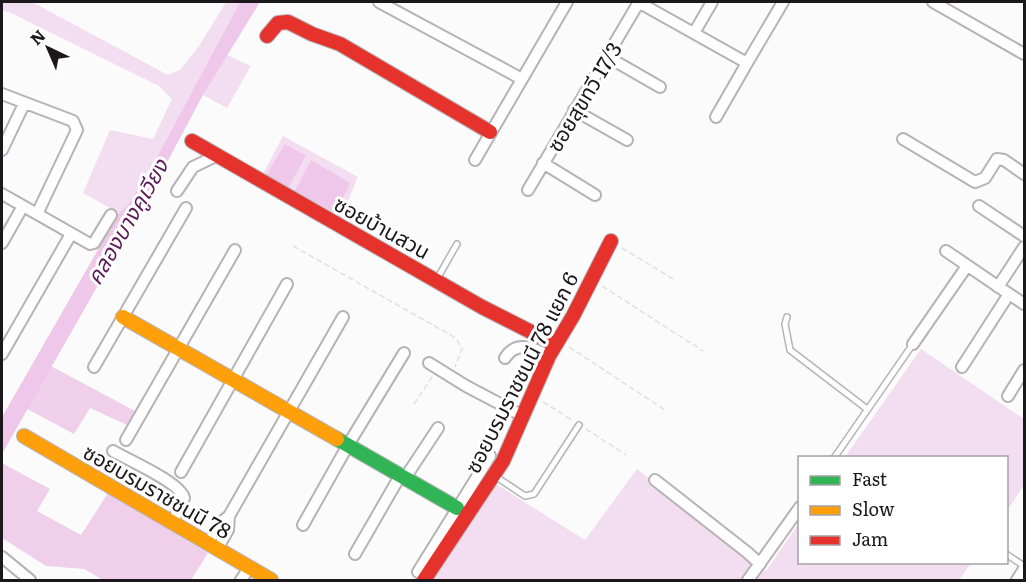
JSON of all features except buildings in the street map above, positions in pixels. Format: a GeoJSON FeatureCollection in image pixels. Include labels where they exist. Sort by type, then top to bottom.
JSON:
{"type":"FeatureCollection","features":[{"type":"Feature","properties":{"kind":"street"},"geometry":{"type":"LineString","coordinates":[[379,2],[522,79]]}},
{"type":"Feature","properties":{"kind":"street"},"geometry":{"type":"LineString","coordinates":[[475,160],[567,2]]}},
{"type":"Feature","properties":{"kind":"street"},"geometry":{"type":"LineString","coordinates":[[638,2],[747,63]]}},
{"type":"Feature","properties":{"kind":"street","name":"ซอยสุขทวี 17/3"},"geometry":{"type":"LineString","coordinates":[[528,190],[638,2]]}},
{"type":"Feature","properties":{"kind":"street"},"geometry":{"type":"LineString","coordinates":[[693,33],[712,2]]}},
{"type":"Feature","properties":{"kind":"street"},"geometry":{"type":"LineString","coordinates":[[716,117],[783,2]]}},
{"type":"Feature","properties":{"kind":"street"},"geometry":{"type":"LineString","coordinates":[[933,2],[1024,54]]}},
{"type":"Feature","properties":{"kind":"street"},"geometry":{"type":"LineString","coordinates":[[267,36],[278,23],[288,22],[340,44],[490,132]]}},
{"type":"Feature","properties":{"kind":"street"},"geometry":{"type":"LineString","coordinates":[[606,56],[660,87]]}},
{"type":"Feature","properties":{"kind":"street"},"geometry":{"type":"LineString","coordinates":[[2,94],[73,122],[77,130],[37,214]]}},
{"type":"Feature","properties":{"kind":"street"},"geometry":{"type":"LineString","coordinates":[[2,150],[24,104]]}},
{"type":"Feature","properties":{"kind":"street"},"geometry":{"type":"LineString","coordinates":[[574,110],[627,140]]}},
{"type":"Feature","properties":{"kind":"street"},"geometry":{"type":"LineString","coordinates":[[903,139],[975,182],[985,178],[997,159],[1004,160],[1024,174]]}},
{"type":"Feature","properties":{"kind":"street","name":"ซอยบ้านสวน"},"geometry":{"type":"LineString","coordinates":[[192,141],[482,307],[547,340],[554,347]]}},
{"type":"Feature","properties":{"kind":"street"},"geometry":{"type":"LineString","coordinates":[[177,191],[193,167],[216,156]]}},
{"type":"Feature","properties":{"kind":"street"},"geometry":{"type":"LineString","coordinates":[[543,163],[595,195]]}},
{"type":"Feature","properties":{"kind":"street"},"geometry":{"type":"LineString","coordinates":[[2,194],[84,242],[94,243],[111,215]]}},
{"type":"Feature","properties":{"kind":"street"},"geometry":{"type":"LineString","coordinates":[[2,243],[23,206]]}},
{"type":"Feature","properties":{"kind":"street"},"geometry":{"type":"LineString","coordinates":[[979,206],[1024,236]]}},
{"type":"Feature","properties":{"kind":"street"},"geometry":{"type":"LineString","coordinates":[[94,367],[186,208]]}},
{"type":"Feature","properties":{"kind":"street"},"geometry":{"type":"LineString","coordinates":[[2,354],[71,234]]}},
{"type":"Feature","properties":{"kind":"street","name":"ซอยบรมราชชนนี 78 แยก 6"},"geometry":{"type":"LineString","coordinates":[[421,576],[494,475],[510,448],[554,347],[611,241]]}},
{"type":"Feature","properties":{"kind":"street"},"geometry":{"type":"LineString","coordinates":[[998,287],[1024,247]]}},
{"type":"Feature","properties":{"kind":"street"},"geometry":{"type":"LineString","coordinates":[[126,440],[235,250]]}},
{"type":"Feature","properties":{"kind":"street"},"geometry":{"type":"LineString","coordinates":[[946,251],[1024,304]]}},
{"type":"Feature","properties":{"kind":"street"},"geometry":{"type":"LineString","coordinates":[[913,344],[966,266]]}},
{"type":"Feature","properties":{"kind":"street"},"geometry":{"type":"LineString","coordinates":[[181,472],[287,284]]}},
{"type":"Feature","properties":{"kind":"street"},"geometry":{"type":"LineString","coordinates":[[962,367],[1009,294]]}},
{"type":"Feature","properties":{"kind":"street"},"geometry":{"type":"LineString","coordinates":[[123,317],[457,508]]}},
{"type":"Feature","properties":{"kind":"street"},"geometry":{"type":"LineString","coordinates":[[212,546],[228,530],[229,516],[343,317]]}},
{"type":"Feature","properties":{"kind":"street"},"geometry":{"type":"LineString","coordinates":[[505,358],[517,347],[554,347]]}},
{"type":"Feature","properties":{"kind":"street"},"geometry":{"type":"LineString","coordinates":[[303,525],[404,353]]}},
{"type":"Feature","properties":{"kind":"street"},"geometry":{"type":"LineString","coordinates":[[433,365],[523,416]]}},
{"type":"Feature","properties":{"kind":"street"},"geometry":{"type":"LineString","coordinates":[[1008,396],[1024,370]]}},
{"type":"Feature","properties":{"kind":"street"},"geometry":{"type":"LineString","coordinates":[[355,554],[403,477],[438,428]]}},
{"type":"Feature","properties":{"kind":"street","name":"ซอยบรมราชชนนี 78"},"geometry":{"type":"LineString","coordinates":[[24,436],[271,580]]}},
{"type":"Feature","properties":{"kind":"street"},"geometry":{"type":"LineString","coordinates":[[113,451],[170,483],[183,493],[184,498],[172,523]]}},
{"type":"Feature","properties":{"kind":"street"},"geometry":{"type":"LineString","coordinates":[[421,576],[457,508],[490,456]]}},
{"type":"Feature","properties":{"kind":"street"},"geometry":{"type":"LineString","coordinates":[[655,480],[760,564]]}},
{"type":"Feature","properties":{"kind":"street"},"geometry":{"type":"LineString","coordinates":[[748,580],[798,510]]}},
{"type":"Feature","properties":{"kind":"street"},"geometry":{"type":"LineString","coordinates":[[2,557],[30,580]]}},
{"type":"Feature","properties":{"kind":"street"},"geometry":{"type":"LineString","coordinates":[[1017,580],[1024,567]]}},
{"type":"Feature","properties":{"kind":"street"},"geometry":{"type":"LineString","coordinates":[[241,580],[249,568]]}},
{"type":"Feature","properties":{"kind":"lane"},"geometry":{"type":"LineString","coordinates":[[436,280],[457,244]]}},
{"type":"Feature","properties":{"kind":"lane"},"geometry":{"type":"LineString","coordinates":[[787,317],[785,324],[790,350],[867,409]]}},
{"type":"Feature","properties":{"kind":"lane"},"geometry":{"type":"LineString","coordinates":[[835,456],[913,344]]}},
{"type":"Feature","properties":{"kind":"lane"},"geometry":{"type":"LineString","coordinates":[[494,475],[525,496],[534,494],[579,425]]}},
{"type":"Feature","properties":{"kind":"lane"},"geometry":{"type":"LineString","coordinates":[[1008,555],[1024,567]]}},
{"type":"Feature","properties":{"kind":"path"},"geometry":{"type":"LineString","coordinates":[[611,241],[675,280]]}},
{"type":"Feature","properties":{"kind":"path"},"geometry":{"type":"LineString","coordinates":[[293,246],[456,339],[462,349],[451,376]]}},
{"type":"Feature","properties":{"kind":"path"},"geometry":{"type":"LineString","coordinates":[[591,279],[703,351]]}},
{"type":"Feature","properties":{"kind":"path"},"geometry":{"type":"LineString","coordinates":[[554,347],[665,410]]}},
{"type":"Feature","properties":{"kind":"path"},"geometry":{"type":"LineString","coordinates":[[414,404],[433,365]]}},
{"type":"Feature","properties":{"kind":"shaded area"},"geometry":{"type":"Polygon","coordinates":[[[2,2],[32,2],[168,75],[180,70],[199,46],[226,2],[240,2],[158,155],[130,202],[119,213],[83,193],[110,130],[153,139],[172,99],[159,86],[2,10],[2,2]]]}},
{"type":"Feature","properties":{"kind":"shaded area"},"geometry":{"type":"Polygon","coordinates":[[[227,55],[251,66],[227,108],[203,95],[227,55]]]}},
{"type":"Feature","properties":{"kind":"shaded area"},"geometry":{"type":"Polygon","coordinates":[[[283,136],[358,177],[336,229],[257,185],[283,136]]]}},
{"type":"Feature","properties":{"kind":"shaded area"},"geometry":{"type":"Polygon","coordinates":[[[921,349],[1024,419],[1024,485],[1008,509],[1008,456],[846,456],[921,349]]]}},
{"type":"Feature","properties":{"kind":"shaded area"},"geometry":{"type":"Polygon","coordinates":[[[51,366],[135,411],[127,425],[90,408],[74,434],[27,409],[51,366]]]}},
{"type":"Feature","properties":{"kind":"shaded area"},"geometry":{"type":"Polygon","coordinates":[[[2,463],[50,489],[37,511],[81,535],[108,493],[208,553],[191,580],[103,580],[84,569],[46,566],[2,538],[2,463]]]}},
{"type":"Feature","properties":{"kind":"shaded area"},"geometry":{"type":"Polygon","coordinates":[[[637,469],[766,571],[798,524],[798,564],[970,564],[959,580],[433,580],[494,483],[585,540],[637,469]]]}},
{"type":"Feature","properties":{"kind":"water","name":"คลองบางคูเวียง"},"geometry":{"type":"Polygon","coordinates":[[[240,2],[260,2],[203,95],[155,185],[2,454],[2,417],[119,213],[130,202],[158,155],[240,2]]]}},
{"type":"Feature","properties":{"kind":"water"},"geometry":{"type":"Polygon","coordinates":[[[285,144],[306,156],[288,188],[266,176],[285,144]]]}},
{"type":"Feature","properties":{"kind":"water"},"geometry":{"type":"Polygon","coordinates":[[[311,160],[350,183],[336,213],[295,191],[311,160]]]}},
{"type":"Feature","properties":{"kind":"traffic: fast"},"geometry":{"type":"LineString","coordinates":[[337,439],[457,508]]}},
{"type":"Feature","properties":{"kind":"traffic: slow"},"geometry":{"type":"LineString","coordinates":[[123,317],[337,439]]}},
{"type":"Feature","properties":{"kind":"traffic: slow"},"geometry":{"type":"LineString","coordinates":[[24,436],[271,580]]}},
{"type":"Feature","properties":{"kind":"traffic: jam"},"geometry":{"type":"LineString","coordinates":[[267,36],[278,23],[288,22],[340,44],[490,132]]}},
{"type":"Feature","properties":{"kind":"traffic: jam"},"geometry":{"type":"LineString","coordinates":[[192,141],[482,307],[547,340],[554,347]]}},
{"type":"Feature","properties":{"kind":"traffic: jam"},"geometry":{"type":"LineString","coordinates":[[424,580],[503,461],[549,356],[573,316],[611,241]]}}]}
